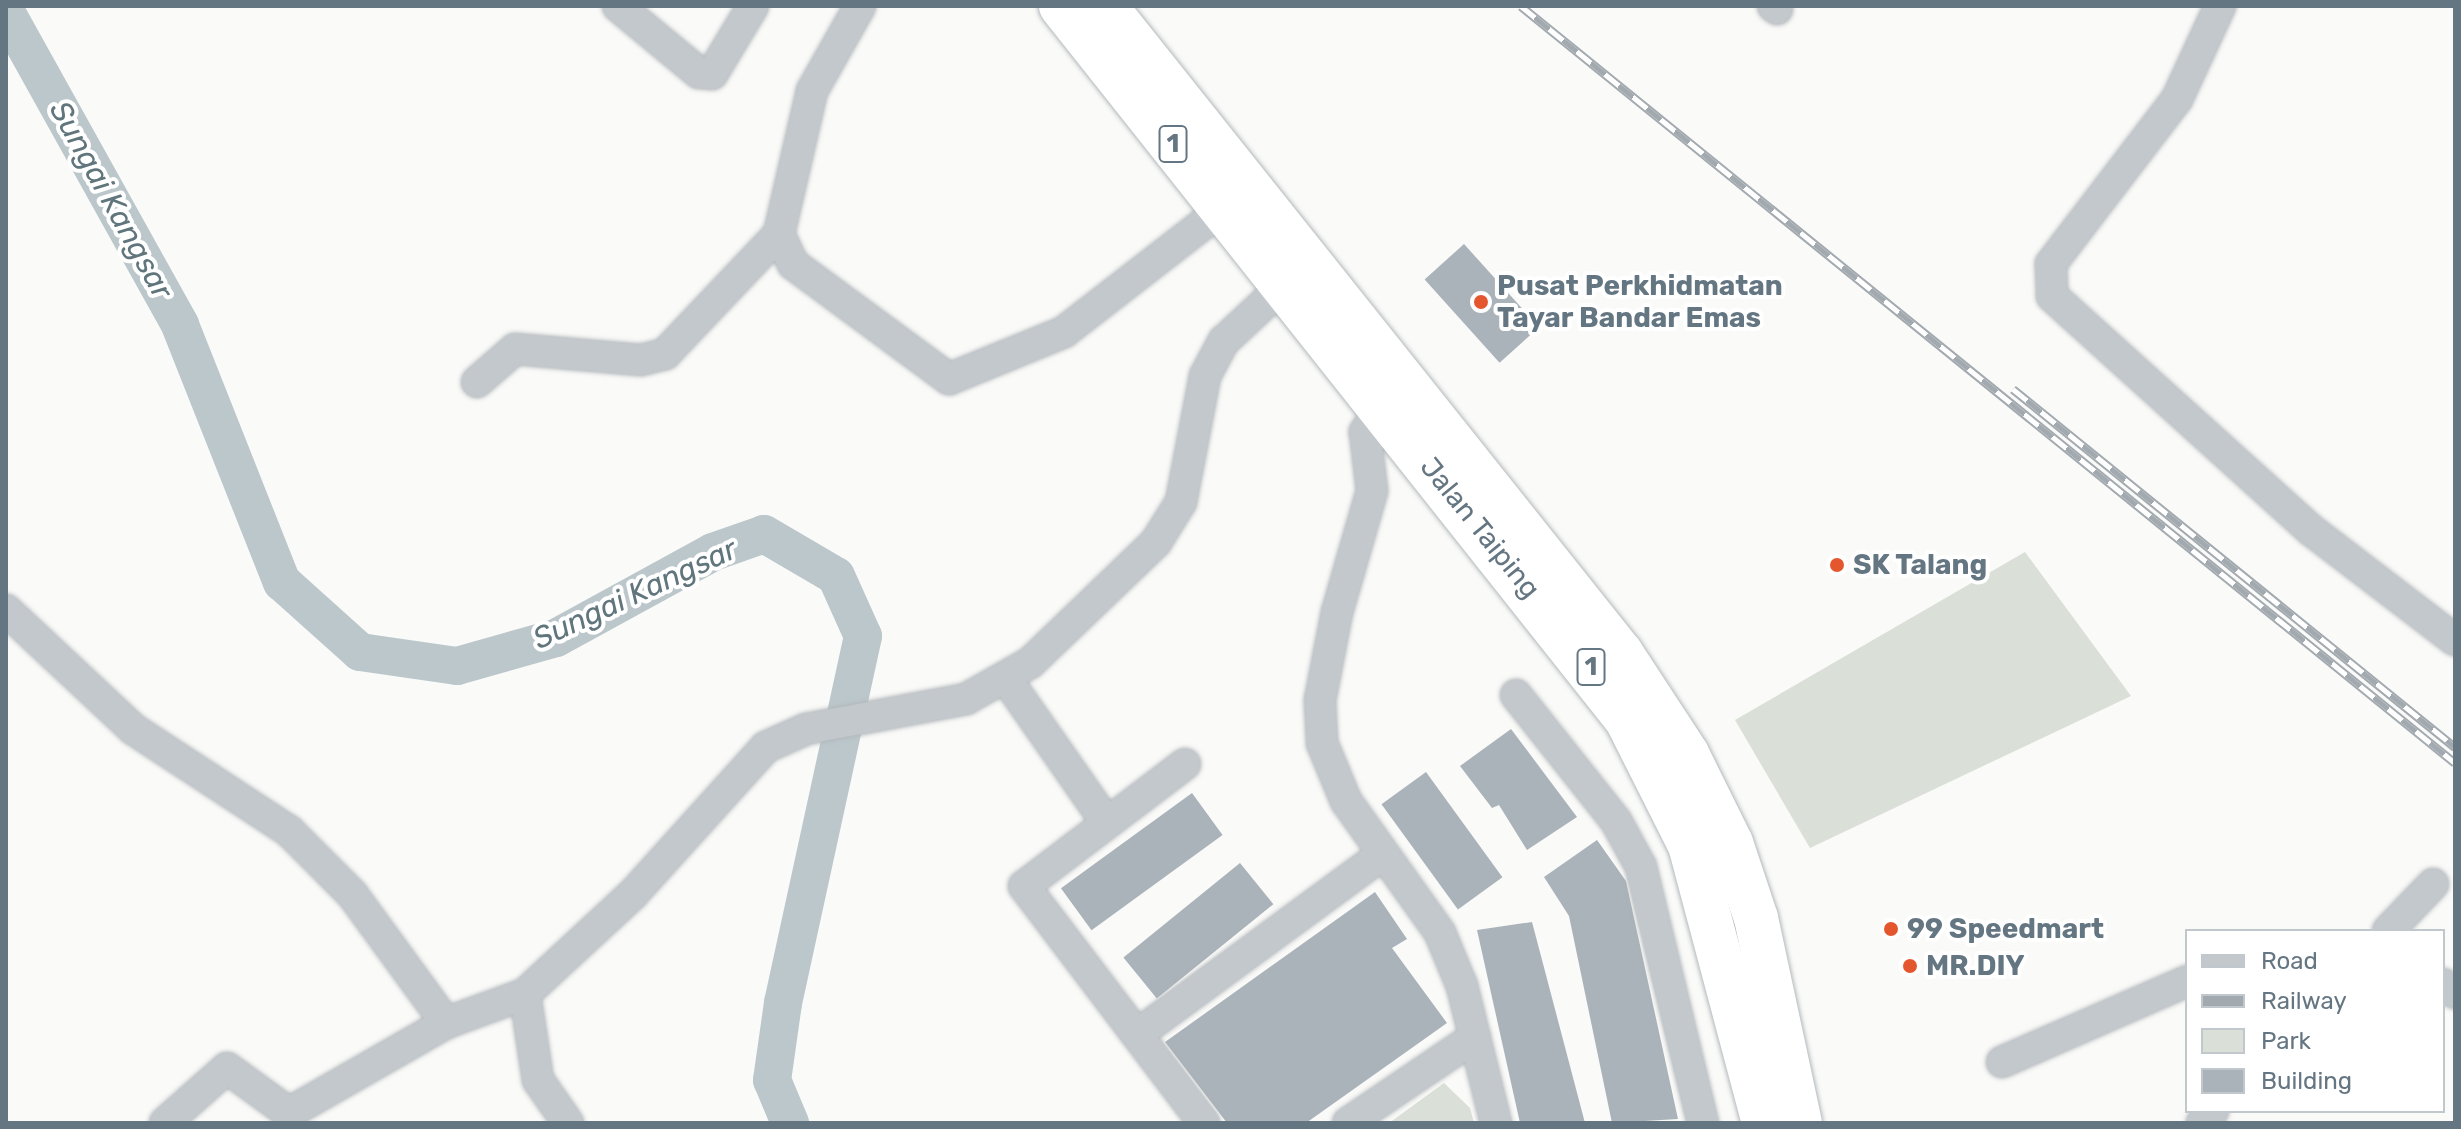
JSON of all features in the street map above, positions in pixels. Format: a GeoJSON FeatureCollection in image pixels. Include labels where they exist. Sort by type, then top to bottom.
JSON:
{"type":"FeatureCollection","features":[{"type":"Feature","properties":{"kind":"highway","name":"Jalan Taiping"},"geometry":{"type":"LineString","coordinates":[[1061,6],[1224,208],[1298,273],[1621,653],[1687,754],[1731,843],[1756,918],[1782,1121]]}},
{"type":"Feature","properties":{"kind":"highway","name":"Jalan Taiping"},"geometry":{"type":"LineString","coordinates":[[1105,6],[1298,273],[1383,406],[1590,666],[1658,775],[1690,845],[1782,1121]]}},
{"type":"Feature","properties":{"kind":"street"},"geometry":{"type":"LineString","coordinates":[[618,6],[699,73],[712,74],[753,6]]}},
{"type":"Feature","properties":{"kind":"street"},"geometry":{"type":"LineString","coordinates":[[477,382],[515,349],[641,360],[665,354],[779,234],[812,91],[860,6]]}},
{"type":"Feature","properties":{"kind":"street"},"geometry":{"type":"LineString","coordinates":[[2220,6],[2177,99],[2051,264],[2052,296],[2311,530],[2455,640]]}},
{"type":"Feature","properties":{"kind":"street"},"geometry":{"type":"LineString","coordinates":[[779,234],[793,264],[949,379],[1064,332],[1224,208]]}},
{"type":"Feature","properties":{"kind":"street"},"geometry":{"type":"LineString","coordinates":[[165,1123],[227,1068],[291,1118],[446,1023],[525,994],[633,894],[766,747],[806,729],[903,716],[966,699],[1030,663],[1156,542],[1181,502],[1205,376],[1224,341],[1298,273]]}},
{"type":"Feature","properties":{"kind":"street"},"geometry":{"type":"LineString","coordinates":[[1383,406],[1365,432],[1372,491],[1367,525],[1337,612],[1320,700],[1322,743],[1346,801],[1440,933],[1475,1037],[1496,1123]]}},
{"type":"Feature","properties":{"kind":"street"},"geometry":{"type":"LineString","coordinates":[[6,610],[133,729],[289,831],[352,894],[446,1023]]}},
{"type":"Feature","properties":{"kind":"street"},"geometry":{"type":"LineString","coordinates":[[1005,677],[1106,822]]}},
{"type":"Feature","properties":{"kind":"street"},"geometry":{"type":"LineString","coordinates":[[1516,695],[1616,821],[1641,867],[1703,1123]]}},
{"type":"Feature","properties":{"kind":"street"},"geometry":{"type":"LineString","coordinates":[[1185,764],[1024,886],[1204,1123]]}},
{"type":"Feature","properties":{"kind":"street"},"geometry":{"type":"LineString","coordinates":[[1138,1034],[1383,854]]}},
{"type":"Feature","properties":{"kind":"street"},"geometry":{"type":"LineString","coordinates":[[2390,929],[2433,884]]}},
{"type":"Feature","properties":{"kind":"street"},"geometry":{"type":"LineString","coordinates":[[2002,1062],[2185,982]]}},
{"type":"Feature","properties":{"kind":"street"},"geometry":{"type":"LineString","coordinates":[[525,994],[538,1080],[568,1123]]}},
{"type":"Feature","properties":{"kind":"street"},"geometry":{"type":"LineString","coordinates":[[1348,1123],[1475,1037]]}},
{"type":"Feature","properties":{"kind":"green space"},"geometry":{"type":"Polygon","coordinates":[[[2025,552],[2131,696],[1810,848],[1735,720],[2025,552]]]}},
{"type":"Feature","properties":{"kind":"green space"},"geometry":{"type":"Polygon","coordinates":[[[1444,1083],[1470,1108],[1474,1123],[1389,1123],[1444,1083]]]}},
{"type":"Feature","properties":{"kind":"building","name":"Pusat Perkhidmatan Tayar Bandar Emas"},"geometry":{"type":"Polygon","coordinates":[[[1464,244],[1539,327],[1500,363],[1425,279],[1464,244]]]}},
{"type":"Feature","properties":{"kind":"building"},"geometry":{"type":"Polygon","coordinates":[[[1511,729],[1577,817],[1527,850],[1499,805],[1492,808],[1460,766],[1511,729]]]}},
{"type":"Feature","properties":{"kind":"building"},"geometry":{"type":"Polygon","coordinates":[[[1426,772],[1502,877],[1458,910],[1382,804],[1426,772]]]}},
{"type":"Feature","properties":{"kind":"building"},"geometry":{"type":"Polygon","coordinates":[[[1192,793],[1223,835],[1092,930],[1061,888],[1192,793]]]}},
{"type":"Feature","properties":{"kind":"building"},"geometry":{"type":"Polygon","coordinates":[[[1597,840],[1626,881],[1678,1119],[1612,1123],[1569,916],[1544,877],[1597,840]]]}},
{"type":"Feature","properties":{"kind":"building"},"geometry":{"type":"Polygon","coordinates":[[[1240,863],[1273,904],[1157,999],[1123,957],[1240,863]]]}},
{"type":"Feature","properties":{"kind":"building"},"geometry":{"type":"Polygon","coordinates":[[[1375,892],[1407,939],[1392,948],[1447,1023],[1306,1123],[1227,1123],[1165,1042],[1375,892]]]}},
{"type":"Feature","properties":{"kind":"building"},"geometry":{"type":"Polygon","coordinates":[[[1532,922],[1585,1123],[1520,1123],[1477,930],[1532,922]]]}},
{"type":"Feature","properties":{"kind":"waterway","name":"Sungai Kangsar"},"geometry":{"type":"LineString","coordinates":[[6,12],[180,325],[282,582],[360,652],[457,666],[556,638],[713,552],[764,534],[836,576],[863,636],[783,1003],[772,1080],[790,1123]]}},
{"type":"Feature","properties":{"kind":"railway"},"geometry":{"type":"LineString","coordinates":[[1521,6],[2455,763]]}},
{"type":"Feature","properties":{"kind":"railway"},"geometry":{"type":"LineString","coordinates":[[2013,389],[2455,747]]}},
{"type":"Feature","properties":{"kind":"place","name":"Pusat Perkhidmatan Tayar Bandar Emas"},"geometry":{"type":"Point","coordinates":[1481,302]}},
{"type":"Feature","properties":{"kind":"place","name":"SK Talang"},"geometry":{"type":"Point","coordinates":[1837,565]}},
{"type":"Feature","properties":{"kind":"place","name":"99 Speedmart"},"geometry":{"type":"Point","coordinates":[1891,929]}},
{"type":"Feature","properties":{"kind":"place","name":"MR.DIY"},"geometry":{"type":"Point","coordinates":[1910,966]}}]}
